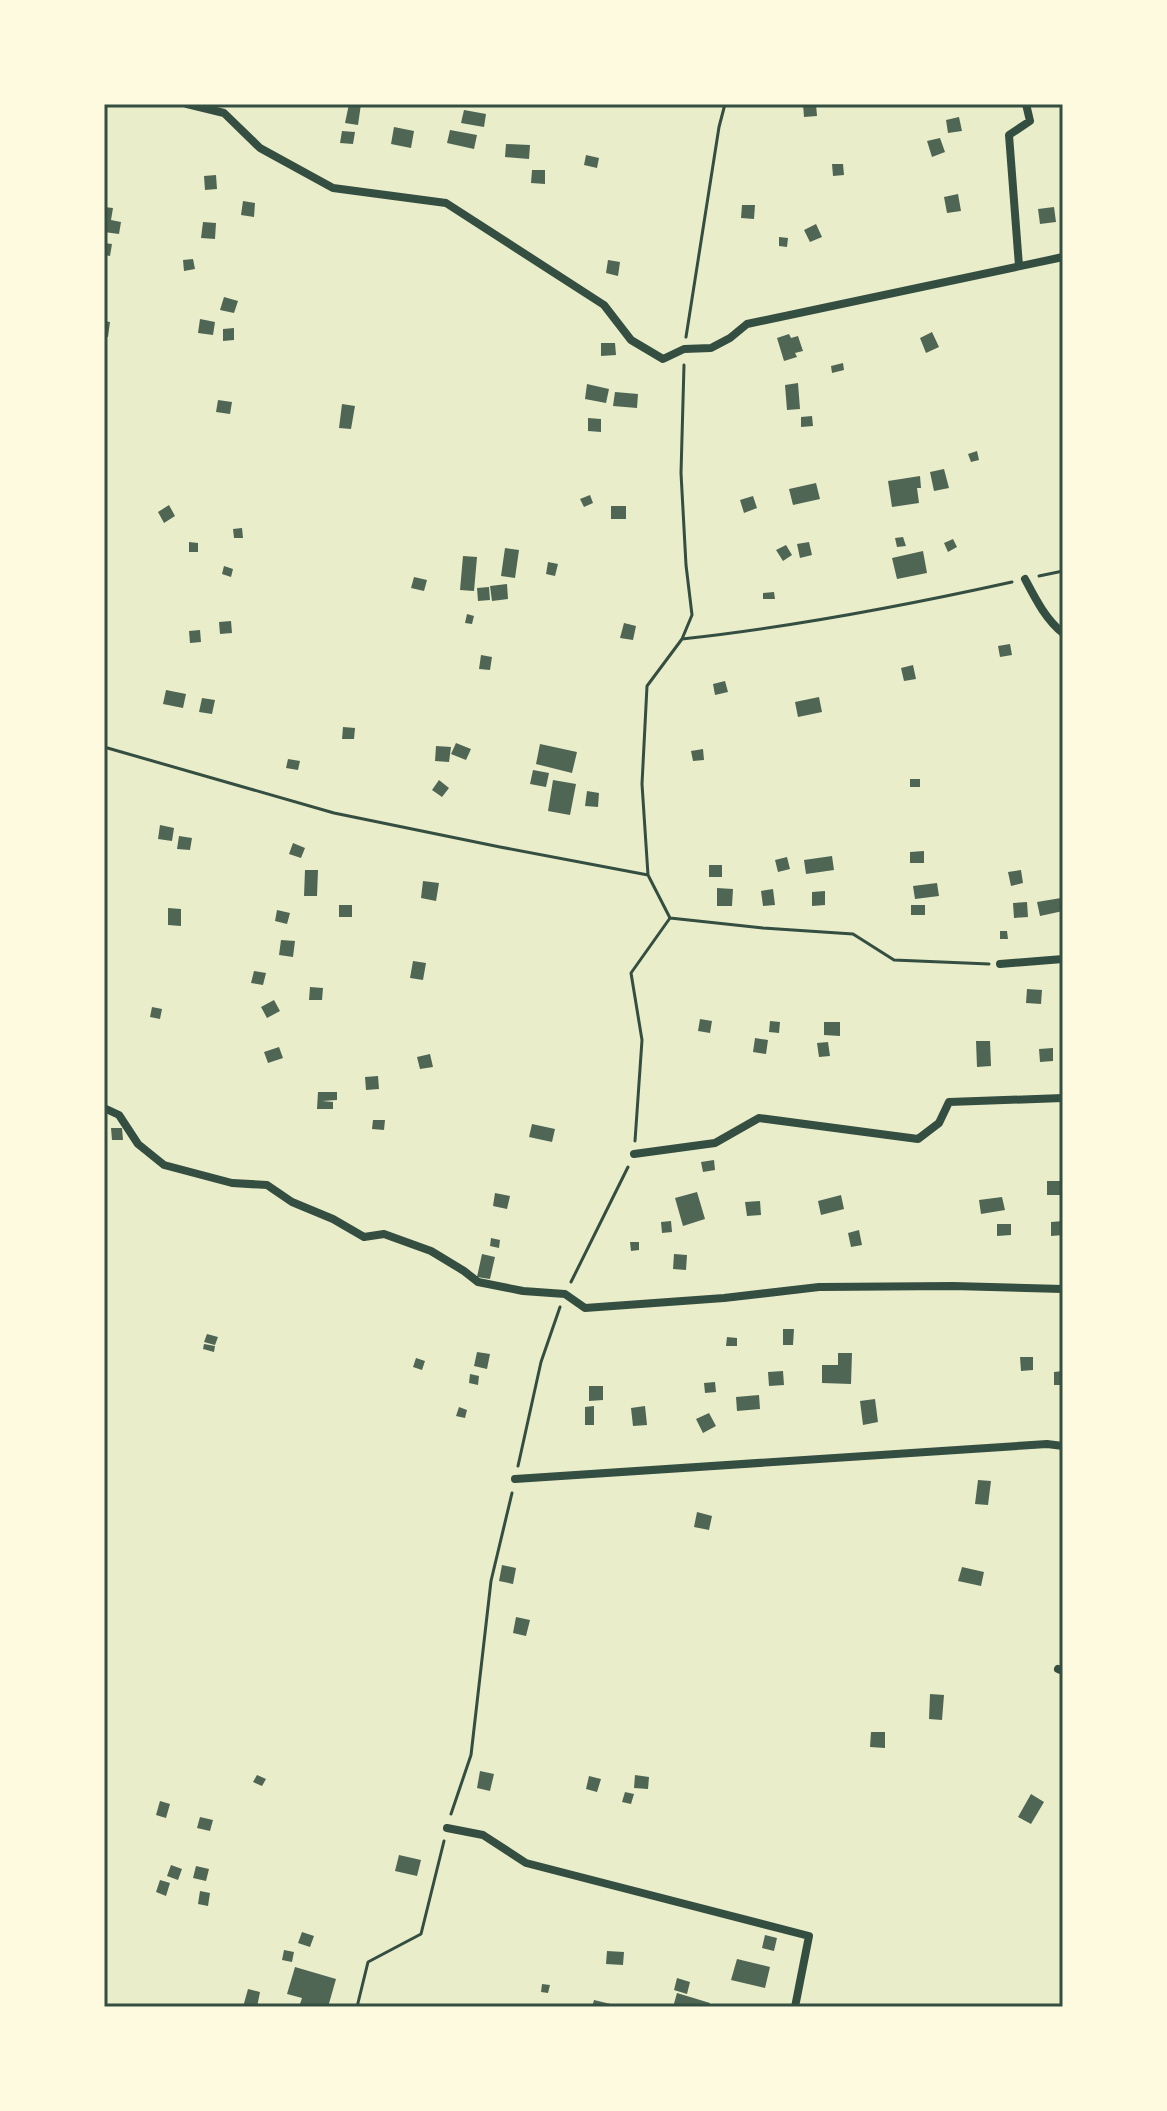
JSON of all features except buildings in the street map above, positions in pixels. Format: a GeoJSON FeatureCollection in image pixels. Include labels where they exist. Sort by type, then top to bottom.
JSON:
{"type":"FeatureCollection","features":[{"type":"Feature","properties":{"kind":"street"},"geometry":{"type":"LineString","coordinates":[[187,104],[224,113],[260,148],[333,188],[446,203],[604,305],[631,340],[663,359],[684,349],[711,348],[747,324],[1063,257]]}},
{"type":"Feature","properties":{"kind":"street"},"geometry":{"type":"LineString","coordinates":[[1019,266],[1009,135],[1030,121],[1026,104]]}},
{"type":"Feature","properties":{"kind":"street"},"geometry":{"type":"LineString","coordinates":[[1025,579],[1035,599],[1063,633]]}},
{"type":"Feature","properties":{"kind":"street"},"geometry":{"type":"LineString","coordinates":[[1000,964],[1063,959]]}},
{"type":"Feature","properties":{"kind":"street"},"geometry":{"type":"LineString","coordinates":[[634,1154],[715,1143],[759,1118],[918,1139],[939,1123],[949,1102],[1063,1098]]}},
{"type":"Feature","properties":{"kind":"street"},"geometry":{"type":"LineString","coordinates":[[104,1108],[119,1115],[138,1144],[164,1165],[232,1183],[267,1185],[292,1202],[333,1219],[364,1237],[384,1234],[431,1251],[478,1282],[523,1291],[565,1294],[585,1308],[724,1298],[819,1287],[1063,1289]]}},
{"type":"Feature","properties":{"kind":"street"},"geometry":{"type":"LineString","coordinates":[[515,1479],[1032,1445],[1063,1446]]}},
{"type":"Feature","properties":{"kind":"street"},"geometry":{"type":"LineString","coordinates":[[447,1828],[483,1835],[526,1863],[809,1936],[795,2007]]}},
{"type":"Feature","properties":{"kind":"path"},"geometry":{"type":"LineString","coordinates":[[670,918],[648,875],[642,784],[647,686],[682,639],[692,615],[681,473],[684,349],[725,104]]}},
{"type":"Feature","properties":{"kind":"path"},"geometry":{"type":"LineString","coordinates":[[682,639],[759,631],[1063,571]]}},
{"type":"Feature","properties":{"kind":"path"},"geometry":{"type":"LineString","coordinates":[[104,747],[334,813],[648,875]]}},
{"type":"Feature","properties":{"kind":"path"},"geometry":{"type":"LineString","coordinates":[[670,918],[853,934],[894,960],[1000,964]]}},
{"type":"Feature","properties":{"kind":"path"},"geometry":{"type":"LineString","coordinates":[[357,2007],[368,1962],[421,1934],[447,1828],[471,1755],[491,1581],[541,1362],[565,1294],[634,1154],[642,1040],[631,973],[670,918]]}}]}
